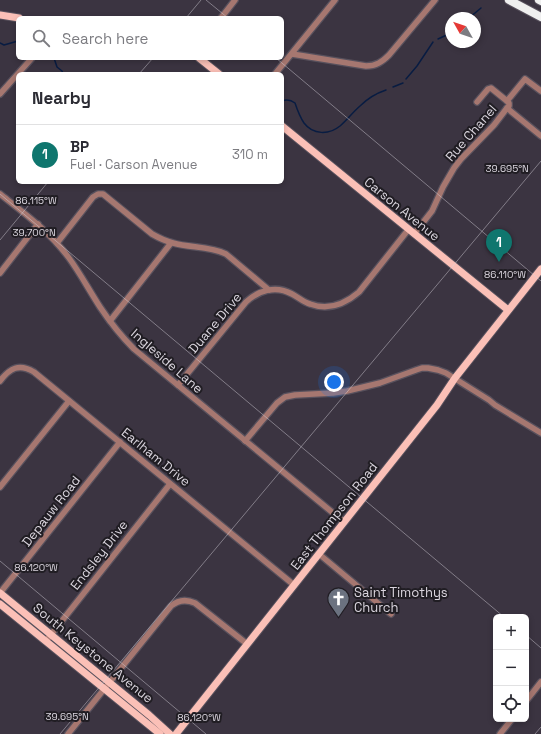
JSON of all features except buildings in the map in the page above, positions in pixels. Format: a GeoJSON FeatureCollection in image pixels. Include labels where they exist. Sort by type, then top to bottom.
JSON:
{"type":"FeatureCollection","features":[{"type":"Feature","properties":{"kind":"highway"},"geometry":{"type":"LineString","coordinates":[[509,0],[541,17]]}},
{"type":"Feature","properties":{"kind":"main road"},"geometry":{"type":"LineString","coordinates":[[0,15],[16,18]]}},
{"type":"Feature","properties":{"kind":"main road"},"geometry":{"type":"LineString","coordinates":[[202,60],[216,72]]}},
{"type":"Feature","properties":{"kind":"main road","name":"Carson Avenue"},"geometry":{"type":"LineString","coordinates":[[284,128],[508,310]]}},
{"type":"Feature","properties":{"kind":"main road","name":"East Thompson Road"},"geometry":{"type":"LineString","coordinates":[[176,734],[437,405],[455,378],[541,269]]}},
{"type":"Feature","properties":{"kind":"main road","name":"South Keystone Avenue"},"geometry":{"type":"LineString","coordinates":[[0,593],[110,682],[170,734]]}},
{"type":"Feature","properties":{"kind":"main road","name":"South Keystone Avenue"},"geometry":{"type":"LineString","coordinates":[[0,604],[160,734]]}},
{"type":"Feature","properties":{"kind":"street"},"geometry":{"type":"LineString","coordinates":[[223,16],[235,0]]}},
{"type":"Feature","properties":{"kind":"street"},"geometry":{"type":"LineString","coordinates":[[277,72],[335,0]]}},
{"type":"Feature","properties":{"kind":"street"},"geometry":{"type":"LineString","coordinates":[[292,54],[366,66],[378,64],[389,56],[435,0]]}},
{"type":"Feature","properties":{"kind":"street"},"geometry":{"type":"LineString","coordinates":[[20,72],[30,60]]}},
{"type":"Feature","properties":{"kind":"street"},"geometry":{"type":"LineString","coordinates":[[0,94],[16,76]]}},
{"type":"Feature","properties":{"kind":"street"},"geometry":{"type":"LineString","coordinates":[[507,101],[526,79],[541,91]]}},
{"type":"Feature","properties":{"kind":"street"},"geometry":{"type":"LineString","coordinates":[[477,102],[488,89],[491,88],[509,103],[507,108],[541,136]]}},
{"type":"Feature","properties":{"kind":"street","name":"Rue Chanel"},"geometry":{"type":"LineString","coordinates":[[411,232],[432,211],[454,168],[494,125],[507,108]]}},
{"type":"Feature","properties":{"kind":"street","name":"Ingleside Lane"},"geometry":{"type":"LineString","coordinates":[[0,194],[38,224],[56,243],[75,267],[110,321],[134,349],[344,522]]}},
{"type":"Feature","properties":{"kind":"street"},"geometry":{"type":"LineString","coordinates":[[56,243],[93,197],[95,195],[103,194],[152,234],[160,238],[171,243],[213,249],[222,252],[269,290],[280,290],[287,292],[316,306],[332,306],[342,303],[358,292],[411,232]]}},
{"type":"Feature","properties":{"kind":"street"},"geometry":{"type":"LineString","coordinates":[[0,273],[38,224]]}},
{"type":"Feature","properties":{"kind":"street"},"geometry":{"type":"LineString","coordinates":[[110,321],[171,243]]}},
{"type":"Feature","properties":{"kind":"street","name":"Duane Drive"},"geometry":{"type":"LineString","coordinates":[[178,385],[246,302],[258,293],[269,290]]}},
{"type":"Feature","properties":{"kind":"street","name":"Earlham Drive"},"geometry":{"type":"LineString","coordinates":[[0,381],[9,371],[19,368],[25,368],[34,372],[294,584]]}},
{"type":"Feature","properties":{"kind":"street"},"geometry":{"type":"LineString","coordinates":[[246,441],[277,403],[285,397],[291,395],[326,394],[347,391],[380,383],[422,368],[438,370],[446,373],[489,400],[494,405],[541,433]]}},
{"type":"Feature","properties":{"kind":"street"},"geometry":{"type":"LineString","coordinates":[[0,487],[68,401]]}},
{"type":"Feature","properties":{"kind":"street","name":"Depauw Road"},"geometry":{"type":"LineString","coordinates":[[0,593],[120,442]]}},
{"type":"Feature","properties":{"kind":"street","name":"Endsley Drive"},"geometry":{"type":"LineString","coordinates":[[46,641],[170,484]]}},
{"type":"Feature","properties":{"kind":"street"},"geometry":{"type":"LineString","coordinates":[[319,554],[391,614]]}},
{"type":"Feature","properties":{"kind":"street"},"geometry":{"type":"LineString","coordinates":[[68,734],[171,606],[180,601],[191,601],[197,604],[247,644]]}},
{"type":"Feature","properties":{"kind":"street"},"geometry":{"type":"LineString","coordinates":[[529,697],[541,682]]}},
{"type":"Feature","properties":{"kind":"street"},"geometry":{"type":"LineString","coordinates":[[500,734],[510,722]]}},
{"type":"Feature","properties":{"kind":"waterway"},"geometry":{"type":"LineString","coordinates":[[476,12],[481,8]]}},
{"type":"Feature","properties":{"kind":"waterway"},"geometry":{"type":"LineString","coordinates":[[438,39],[445,36]]}},
{"type":"Feature","properties":{"kind":"waterway"},"geometry":{"type":"LineString","coordinates":[[0,43],[4,45],[16,42]]}},
{"type":"Feature","properties":{"kind":"waterway"},"geometry":{"type":"LineString","coordinates":[[406,79],[417,66],[433,42]]}},
{"type":"Feature","properties":{"kind":"waterway"},"geometry":{"type":"LineString","coordinates":[[55,60],[57,67],[62,72]]}},
{"type":"Feature","properties":{"kind":"waterway"},"geometry":{"type":"LineString","coordinates":[[393,87],[403,83]]}},
{"type":"Feature","properties":{"kind":"waterway"},"geometry":{"type":"LineString","coordinates":[[284,100],[289,100],[295,103],[301,118],[308,127],[316,132],[326,132],[336,129],[357,108],[366,101],[386,90]]}},
{"type":"Feature","properties":{"kind":"place","name":"BP"},"geometry":{"type":"Point","coordinates":[499,262]}},
{"type":"Feature","properties":{"kind":"place","name":"Saint Timothys Church"},"geometry":{"type":"Point","coordinates":[338,618]}}]}
